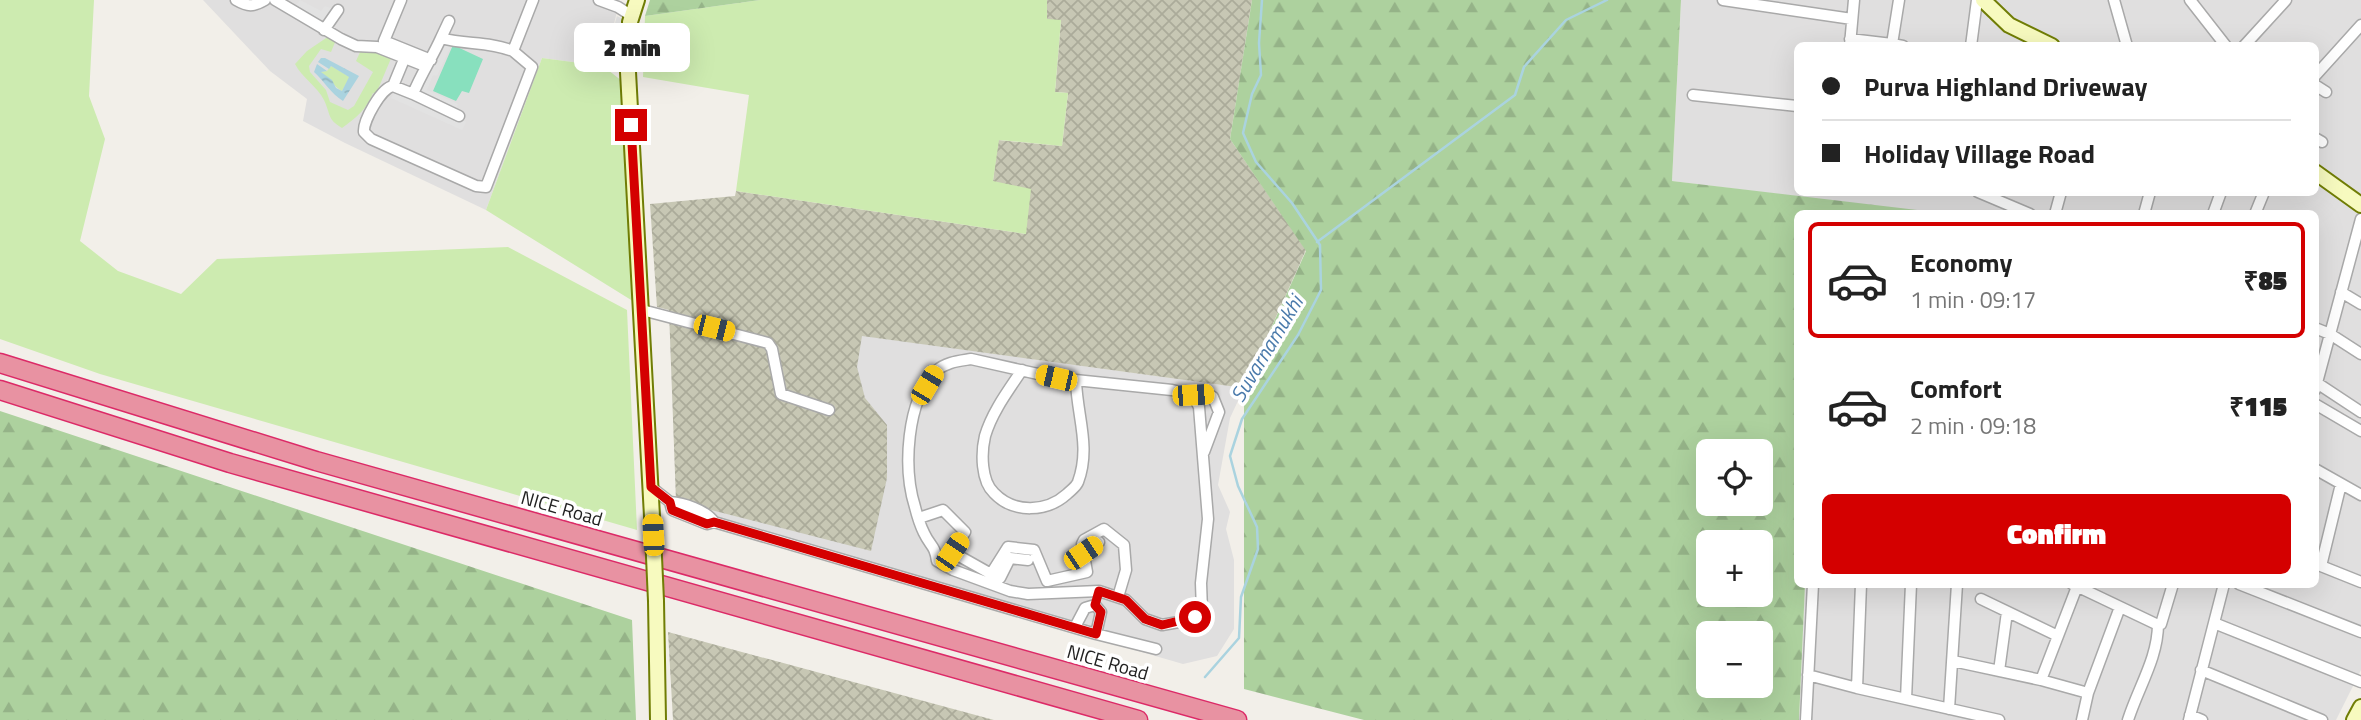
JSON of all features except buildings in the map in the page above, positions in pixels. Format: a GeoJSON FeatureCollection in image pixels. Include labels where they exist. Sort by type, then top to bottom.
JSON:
{"type":"FeatureCollection","features":[{"type":"Feature","properties":{"kind":"highway","name":"NICE Road"},"geometry":{"type":"LineString","coordinates":[[0,363],[316,461],[1237,720]]}},
{"type":"Feature","properties":{"kind":"highway"},"geometry":{"type":"LineString","coordinates":[[0,390],[230,463],[1138,720]]}},
{"type":"Feature","properties":{"kind":"street"},"geometry":{"type":"LineString","coordinates":[[236,0],[247,7],[265,0]]}},
{"type":"Feature","properties":{"kind":"street"},"geometry":{"type":"LineString","coordinates":[[275,0],[356,46],[377,47],[428,63]]}},
{"type":"Feature","properties":{"kind":"street"},"geometry":{"type":"LineString","coordinates":[[401,0],[384,41],[428,63]]}},
{"type":"Feature","properties":{"kind":"street"},"geometry":{"type":"LineString","coordinates":[[513,51],[533,0]]}},
{"type":"Feature","properties":{"kind":"street"},"geometry":{"type":"LineString","coordinates":[[599,0],[634,9]]}},
{"type":"Feature","properties":{"kind":"street"},"geometry":{"type":"LineString","coordinates":[[620,0],[634,9]]}},
{"type":"Feature","properties":{"kind":"street"},"geometry":{"type":"LineString","coordinates":[[1723,0],[1852,19]]}},
{"type":"Feature","properties":{"kind":"street"},"geometry":{"type":"LineString","coordinates":[[1850,42],[1854,0]]}},
{"type":"Feature","properties":{"kind":"street"},"geometry":{"type":"LineString","coordinates":[[1897,42],[1899,0]]}},
{"type":"Feature","properties":{"kind":"street"},"geometry":{"type":"LineString","coordinates":[[1972,42],[1977,0]]}},
{"type":"Feature","properties":{"kind":"street"},"geometry":{"type":"LineString","coordinates":[[1983,0],[2009,25],[2044,42]]}},
{"type":"Feature","properties":{"kind":"street"},"geometry":{"type":"LineString","coordinates":[[2114,0],[2126,42]]}},
{"type":"Feature","properties":{"kind":"street"},"geometry":{"type":"LineString","coordinates":[[2190,0],[2223,42]]}},
{"type":"Feature","properties":{"kind":"street"},"geometry":{"type":"LineString","coordinates":[[2248,42],[2286,0]]}},
{"type":"Feature","properties":{"kind":"street"},"geometry":{"type":"LineString","coordinates":[[634,9],[628,72],[651,487],[658,720]]}},
{"type":"Feature","properties":{"kind":"street"},"geometry":{"type":"LineString","coordinates":[[324,30],[338,10]]}},
{"type":"Feature","properties":{"kind":"street"},"geometry":{"type":"LineString","coordinates":[[413,94],[449,21]]}},
{"type":"Feature","properties":{"kind":"street"},"geometry":{"type":"LineString","coordinates":[[2319,72],[2361,25]]}},
{"type":"Feature","properties":{"kind":"street"},"geometry":{"type":"LineString","coordinates":[[441,38],[459,43],[493,43],[513,51],[532,67],[486,187],[476,186],[371,138],[364,132],[363,125],[381,92],[387,87],[393,86],[413,94],[459,116]]}},
{"type":"Feature","properties":{"kind":"street"},"geometry":{"type":"LineString","coordinates":[[393,86],[405,57]]}},
{"type":"Feature","properties":{"kind":"street"},"geometry":{"type":"LineString","coordinates":[[2319,88],[2326,92]]}},
{"type":"Feature","properties":{"kind":"street"},"geometry":{"type":"LineString","coordinates":[[1693,95],[1794,106]]}},
{"type":"Feature","properties":{"kind":"street"},"geometry":{"type":"LineString","coordinates":[[2319,175],[2361,205]]}},
{"type":"Feature","properties":{"kind":"street"},"geometry":{"type":"LineString","coordinates":[[1987,196],[2021,210]]}},
{"type":"Feature","properties":{"kind":"street"},"geometry":{"type":"LineString","coordinates":[[2319,376],[2361,219]]}},
{"type":"Feature","properties":{"kind":"street"},"geometry":{"type":"LineString","coordinates":[[2341,292],[2361,304]]}},
{"type":"Feature","properties":{"kind":"street"},"geometry":{"type":"LineString","coordinates":[[642,310],[768,343],[772,349],[781,394],[830,410]]}},
{"type":"Feature","properties":{"kind":"street"},"geometry":{"type":"LineString","coordinates":[[2319,330],[2361,354]]}},
{"type":"Feature","properties":{"kind":"street"},"geometry":{"type":"LineString","coordinates":[[1193,395],[1199,407],[1203,457],[1208,519],[1201,583],[1202,611],[1184,621],[1162,625],[1145,619],[1126,600],[1099,591],[1028,594],[993,586],[953,570],[937,561],[936,547],[925,534],[919,519],[908,470],[910,430],[919,399],[935,372],[949,363],[971,359],[1076,381],[1172,390],[1193,395],[1208,394],[1213,397],[1219,412],[1203,457]]}},
{"type":"Feature","properties":{"kind":"street"},"geometry":{"type":"LineString","coordinates":[[1022,370],[1000,403],[986,435],[982,457],[989,486],[994,494],[1009,504],[1025,508],[1043,508],[1059,501],[1077,485],[1084,435],[1077,403],[1076,381]]}},
{"type":"Feature","properties":{"kind":"street"},"geometry":{"type":"LineString","coordinates":[[2319,389],[2361,412]]}},
{"type":"Feature","properties":{"kind":"street"},"geometry":{"type":"LineString","coordinates":[[2319,406],[2361,431]]}},
{"type":"Feature","properties":{"kind":"street"},"geometry":{"type":"LineString","coordinates":[[2319,471],[2361,495]]}},
{"type":"Feature","properties":{"kind":"street"},"geometry":{"type":"LineString","coordinates":[[2319,561],[2341,484]]}},
{"type":"Feature","properties":{"kind":"street"},"geometry":{"type":"LineString","coordinates":[[651,487],[670,502],[710,516],[714,522],[1096,634],[1156,649]]}},
{"type":"Feature","properties":{"kind":"street"},"geometry":{"type":"LineString","coordinates":[[919,519],[943,510],[965,532],[952,552],[999,578],[1010,558],[1028,560]]}},
{"type":"Feature","properties":{"kind":"street"},"geometry":{"type":"LineString","coordinates":[[991,574],[1008,547],[1034,550],[1047,581],[1087,572],[1082,544],[1084,540],[1104,529],[1124,545],[1126,570],[1118,597]]}},
{"type":"Feature","properties":{"kind":"street"},"geometry":{"type":"LineString","coordinates":[[1083,553],[1100,542]]}},
{"type":"Feature","properties":{"kind":"street"},"geometry":{"type":"LineString","coordinates":[[2319,565],[2361,582]]}},
{"type":"Feature","properties":{"kind":"street"},"geometry":{"type":"LineString","coordinates":[[1806,720],[1813,588]]}},
{"type":"Feature","properties":{"kind":"street"},"geometry":{"type":"LineString","coordinates":[[1857,688],[1861,588]]}},
{"type":"Feature","properties":{"kind":"street"},"geometry":{"type":"LineString","coordinates":[[1906,699],[1911,588]]}},
{"type":"Feature","properties":{"kind":"street"},"geometry":{"type":"LineString","coordinates":[[1950,709],[1957,588]]}},
{"type":"Feature","properties":{"kind":"street"},"geometry":{"type":"LineString","coordinates":[[2041,680],[2075,588]]}},
{"type":"Feature","properties":{"kind":"street"},"geometry":{"type":"LineString","coordinates":[[2082,588],[2158,624]]}},
{"type":"Feature","properties":{"kind":"street"},"geometry":{"type":"LineString","coordinates":[[2158,624],[2161,624],[2172,588]]}},
{"type":"Feature","properties":{"kind":"street"},"geometry":{"type":"LineString","coordinates":[[2202,720],[2189,718],[2223,588]]}},
{"type":"Feature","properties":{"kind":"street"},"geometry":{"type":"LineString","coordinates":[[2249,588],[2361,632]]}},
{"type":"Feature","properties":{"kind":"street"},"geometry":{"type":"LineString","coordinates":[[1095,605],[1099,591]]}},
{"type":"Feature","properties":{"kind":"street"},"geometry":{"type":"LineString","coordinates":[[1981,599],[2058,636]]}},
{"type":"Feature","properties":{"kind":"street"},"geometry":{"type":"LineString","coordinates":[[1076,627],[1086,608],[1095,605]]}},
{"type":"Feature","properties":{"kind":"street"},"geometry":{"type":"LineString","coordinates":[[1095,605],[1101,612],[1096,634]]}},
{"type":"Feature","properties":{"kind":"street"},"geometry":{"type":"LineString","coordinates":[[2082,720],[2088,693],[2120,607]]}},
{"type":"Feature","properties":{"kind":"street"},"geometry":{"type":"LineString","coordinates":[[1999,671],[2007,612]]}},
{"type":"Feature","properties":{"kind":"street"},"geometry":{"type":"LineString","coordinates":[[2214,623],[2361,682]]}},
{"type":"Feature","properties":{"kind":"street"},"geometry":{"type":"LineString","coordinates":[[2128,720],[2151,661],[2158,638],[2158,624]]}},
{"type":"Feature","properties":{"kind":"street"},"geometry":{"type":"LineString","coordinates":[[1953,661],[2088,693]]}},
{"type":"Feature","properties":{"kind":"street"},"geometry":{"type":"LineString","coordinates":[[2201,670],[2322,720]]}},
{"type":"Feature","properties":{"kind":"street"},"geometry":{"type":"LineString","coordinates":[[1808,675],[1999,720]]}},
{"type":"Feature","properties":{"kind":"street"},"geometry":{"type":"LineString","coordinates":[[2354,720],[2361,707]]}},
{"type":"Feature","properties":{"kind":"shaded area"},"geometry":{"type":"Polygon","coordinates":[[[203,0],[620,0],[603,66],[542,58],[486,210],[303,121],[307,99],[270,71],[203,0]]]}},
{"type":"Feature","properties":{"kind":"shaded area"},"geometry":{"type":"Polygon","coordinates":[[[300,0],[321,11],[325,6],[333,9],[324,25],[294,8],[300,0]]]}},
{"type":"Feature","properties":{"kind":"shaded area"},"geometry":{"type":"Polygon","coordinates":[[[1047,0],[1252,0],[1230,139],[1306,250],[1244,388],[862,336],[857,367],[865,398],[887,425],[887,478],[871,551],[676,501],[669,310],[657,307],[650,204],[735,196],[736,191],[1026,234],[993,181],[998,140],[1062,146],[1068,93],[1055,92],[1061,20],[1047,20],[1047,0]]]}},
{"type":"Feature","properties":{"kind":"shaded area"},"geometry":{"type":"Polygon","coordinates":[[[1681,0],[2361,0],[2361,670],[2336,720],[1799,720],[1805,588],[2319,588],[2319,210],[1909,210],[1795,196],[2319,196],[2319,42],[1794,42],[1794,196],[1672,181],[1681,0]]]}},
{"type":"Feature","properties":{"kind":"shaded area"},"geometry":{"type":"Polygon","coordinates":[[[617,16],[624,20],[627,69],[603,66],[617,16]]]}},
{"type":"Feature","properties":{"kind":"shaded area"},"geometry":{"type":"Polygon","coordinates":[[[441,43],[451,46],[427,90],[458,104],[455,112],[416,94],[441,43]]]}},
{"type":"Feature","properties":{"kind":"shaded area"},"geometry":{"type":"Polygon","coordinates":[[[395,91],[466,122],[462,130],[391,98],[395,91]]]}},
{"type":"Feature","properties":{"kind":"shaded area"},"geometry":{"type":"Polygon","coordinates":[[[669,309],[1244,388],[1230,418],[1218,485],[1230,512],[1226,529],[1234,560],[1234,629],[1217,656],[1183,664],[677,517],[669,309]]]}},
{"type":"Feature","properties":{"kind":"shaded area"},"geometry":{"type":"Polygon","coordinates":[[[668,632],[994,720],[673,720],[668,632]]]}},
{"type":"Feature","properties":{"kind":"green space"},"geometry":{"type":"Polygon","coordinates":[[[0,0],[94,0],[89,96],[105,139],[80,241],[118,271],[181,294],[217,259],[508,247],[627,310],[637,530],[100,374],[0,339],[0,0]]]}},
{"type":"Feature","properties":{"kind":"green space"},"geometry":{"type":"Polygon","coordinates":[[[650,0],[760,0],[645,16],[650,0]]]}},
{"type":"Feature","properties":{"kind":"green space"},"geometry":{"type":"Polygon","coordinates":[[[760,0],[1047,0],[1047,19],[1061,20],[1055,92],[1068,93],[1062,146],[999,140],[993,181],[1031,189],[1026,234],[736,191],[749,95],[643,77],[645,16],[760,0]]]}},
{"type":"Feature","properties":{"kind":"green space"},"geometry":{"type":"Polygon","coordinates":[[[1252,0],[1681,0],[1672,181],[1917,210],[1794,210],[1794,588],[1805,588],[1799,720],[1364,720],[1244,689],[1244,388],[1306,251],[1230,139],[1252,0]]]}},
{"type":"Feature","properties":{"kind":"green space"},"geometry":{"type":"Polygon","coordinates":[[[329,36],[336,40],[331,52],[321,49],[309,66],[310,72],[326,90],[330,102],[348,110],[354,106],[373,72],[356,61],[362,48],[392,56],[376,94],[373,93],[368,104],[342,128],[332,119],[321,95],[295,64],[307,51],[329,36]]]}},
{"type":"Feature","properties":{"kind":"green space"},"geometry":{"type":"Polygon","coordinates":[[[453,45],[483,59],[469,93],[462,91],[456,101],[433,91],[453,45]]]}},
{"type":"Feature","properties":{"kind":"green space"},"geometry":{"type":"Polygon","coordinates":[[[542,58],[603,66],[627,85],[636,303],[486,210],[542,58]]]}},
{"type":"Feature","properties":{"kind":"green space"},"geometry":{"type":"Polygon","coordinates":[[[331,66],[350,77],[342,91],[320,72],[327,71],[331,66]]]}},
{"type":"Feature","properties":{"kind":"green space"},"geometry":{"type":"Polygon","coordinates":[[[0,411],[632,620],[636,720],[0,720],[0,411]]]}},
{"type":"Feature","properties":{"kind":"water"},"geometry":{"type":"Polygon","coordinates":[[[321,58],[359,76],[343,101],[314,72],[317,64],[327,71],[321,72],[342,91],[349,77],[318,62],[321,58]]]}},
{"type":"Feature","properties":{"kind":"waterway","name":"Suvarnamukhi"},"geometry":{"type":"LineString","coordinates":[[1205,677],[1239,638],[1241,597],[1258,549],[1257,527],[1238,486],[1230,456],[1242,419],[1298,335],[1321,290],[1320,245],[1292,203],[1256,162],[1243,133],[1252,94],[1261,75],[1259,43],[1262,0]]}},
{"type":"Feature","properties":{"kind":"waterway"},"geometry":{"type":"LineString","coordinates":[[1317,242],[1515,95],[1524,67],[1566,20],[1607,0]]}},
{"type":"Feature","properties":{"kind":"route"},"geometry":{"type":"LineString","coordinates":[[631,125],[651,487],[670,502],[672,510],[707,524],[714,522],[1096,634],[1101,619],[1101,612],[1095,605],[1099,591],[1126,600],[1145,619],[1162,625],[1195,617]]}}]}
